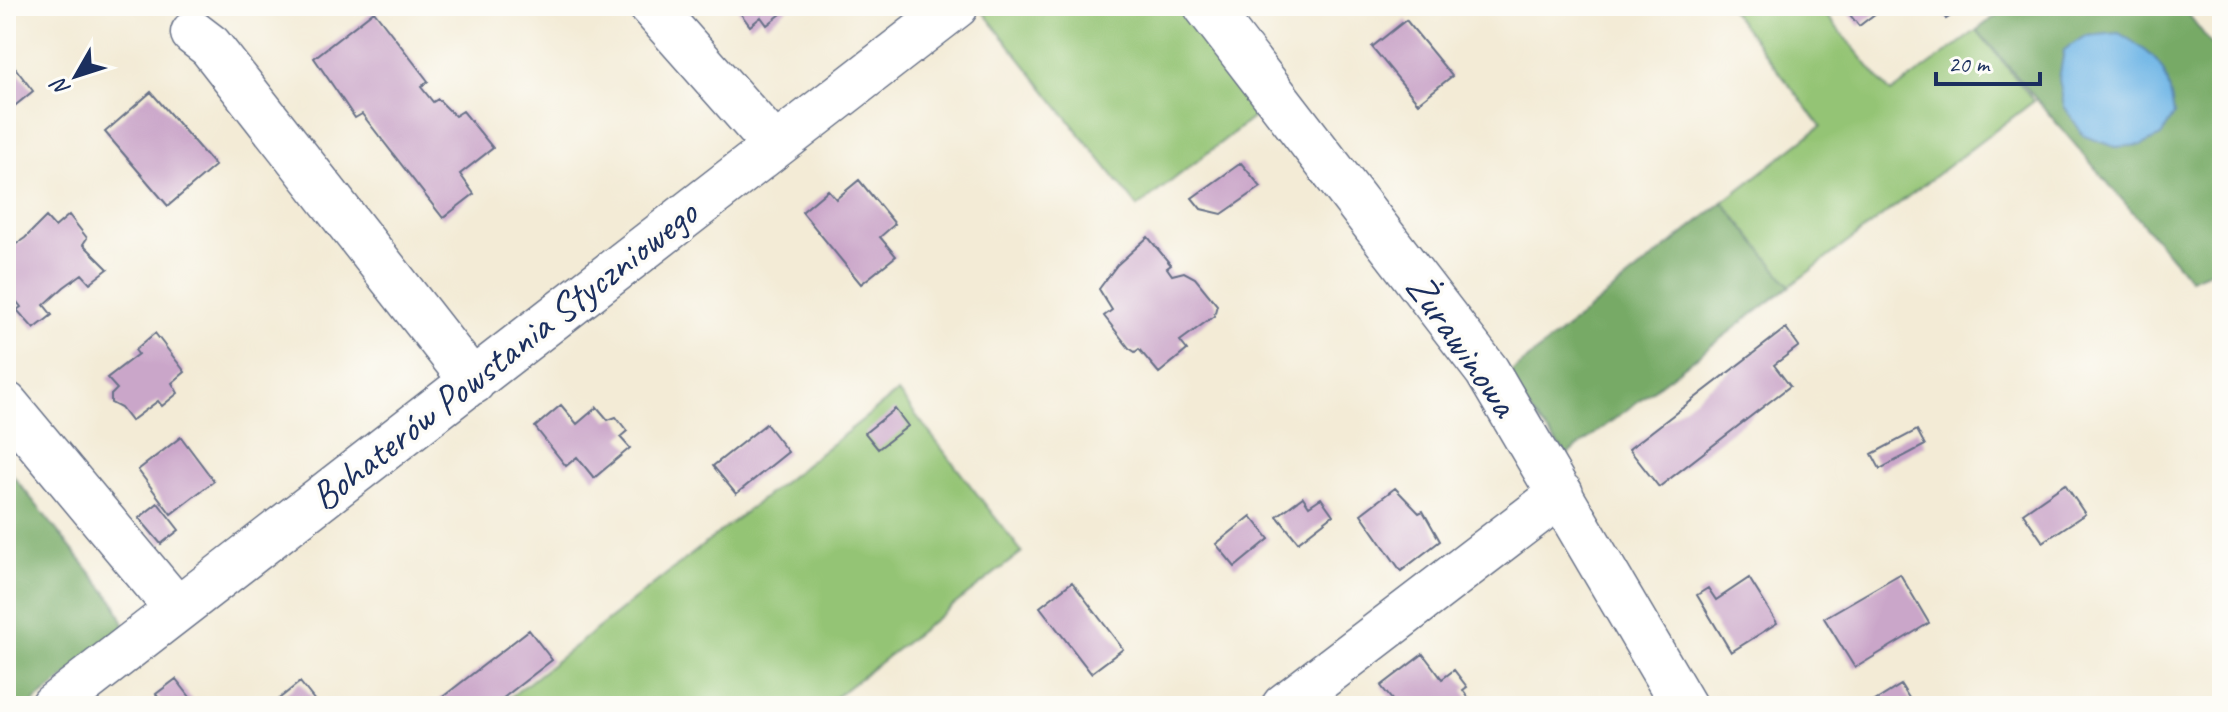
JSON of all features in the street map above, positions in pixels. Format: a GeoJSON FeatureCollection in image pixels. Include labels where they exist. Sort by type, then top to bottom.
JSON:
{"type":"FeatureCollection","features":[{"type":"Feature","properties":{"kind":"street"},"geometry":{"type":"LineString","coordinates":[[651,6],[774,145]]}},
{"type":"Feature","properties":{"kind":"street","name":"Bohaterów Powstania Styczniowego"},"geometry":{"type":"LineString","coordinates":[[53,706],[956,6]]}},
{"type":"Feature","properties":{"kind":"street","name":"Żurawinowa"},"geometry":{"type":"LineString","coordinates":[[1206,6],[1487,371],[1684,706]]}},
{"type":"Feature","properties":{"kind":"street"},"geometry":{"type":"LineString","coordinates":[[193,33],[210,46],[473,382]]}},
{"type":"Feature","properties":{"kind":"street"},"geometry":{"type":"LineString","coordinates":[[6,404],[177,609]]}},
{"type":"Feature","properties":{"kind":"street"},"geometry":{"type":"LineString","coordinates":[[1284,706],[1561,494]]}},
{"type":"Feature","properties":{"kind":"green space"},"geometry":{"type":"Polygon","coordinates":[[[1189,6],[1269,105],[1138,207],[980,8],[1189,6]]]}},
{"type":"Feature","properties":{"kind":"green space"},"geometry":{"type":"Polygon","coordinates":[[[1728,6],[1819,6],[1891,93],[1977,30],[2034,101],[1790,286],[1723,202],[1821,126],[1728,6]]]}},
{"type":"Feature","properties":{"kind":"green space"},"geometry":{"type":"Polygon","coordinates":[[[2009,6],[2182,6],[2222,58],[2222,266],[2190,279],[1977,30],[2009,6]]]}},
{"type":"Feature","properties":{"kind":"green space"},"geometry":{"type":"Polygon","coordinates":[[[1723,202],[1790,286],[1567,455],[1503,379],[1723,202]]]}},
{"type":"Feature","properties":{"kind":"green space"},"geometry":{"type":"Polygon","coordinates":[[[898,392],[1022,552],[824,706],[499,706],[898,392]]]}},
{"type":"Feature","properties":{"kind":"green space"},"geometry":{"type":"Polygon","coordinates":[[[6,467],[115,603],[126,629],[29,706],[6,706],[6,467]]]}},
{"type":"Feature","properties":{"kind":"water"},"geometry":{"type":"Polygon","coordinates":[[[2119,33],[2160,65],[2171,98],[2174,115],[2161,136],[2142,145],[2116,147],[2084,136],[2064,106],[2059,79],[2064,50],[2085,36],[2119,33]]]}},
{"type":"Feature","properties":{"kind":"building"},"geometry":{"type":"Polygon","coordinates":[[[735,6],[791,6],[767,25],[761,17],[750,26],[735,6]]]}},
{"type":"Feature","properties":{"kind":"building"},"geometry":{"type":"Polygon","coordinates":[[[1843,6],[1885,6],[1859,26],[1843,6]]]}},
{"type":"Feature","properties":{"kind":"building"},"geometry":{"type":"Polygon","coordinates":[[[1938,6],[1966,6],[1946,19],[1938,6]]]}},
{"type":"Feature","properties":{"kind":"building"},"geometry":{"type":"Polygon","coordinates":[[[374,11],[428,81],[421,87],[433,102],[438,99],[455,116],[463,111],[493,148],[460,174],[474,194],[443,218],[362,114],[355,118],[314,58],[374,11]]]}},
{"type":"Feature","properties":{"kind":"building"},"geometry":{"type":"Polygon","coordinates":[[[1406,20],[1452,76],[1418,103],[1372,47],[1406,20]]]}},
{"type":"Feature","properties":{"kind":"building"},"geometry":{"type":"Polygon","coordinates":[[[6,56],[33,91],[6,113],[6,56]]]}},
{"type":"Feature","properties":{"kind":"building"},"geometry":{"type":"Polygon","coordinates":[[[151,92],[215,166],[168,206],[105,132],[151,92]]]}},
{"type":"Feature","properties":{"kind":"building"},"geometry":{"type":"Polygon","coordinates":[[[1241,163],[1261,187],[1222,214],[1201,209],[1192,198],[1241,163]]]}},
{"type":"Feature","properties":{"kind":"building"},"geometry":{"type":"Polygon","coordinates":[[[859,180],[895,224],[880,237],[896,256],[861,284],[802,212],[828,190],[836,199],[859,180]]]}},
{"type":"Feature","properties":{"kind":"building"},"geometry":{"type":"Polygon","coordinates":[[[69,215],[87,238],[83,244],[108,269],[90,283],[82,274],[64,287],[44,305],[52,315],[34,329],[17,310],[21,307],[13,297],[6,300],[6,245],[9,249],[25,238],[46,217],[55,227],[69,215]]]}},
{"type":"Feature","properties":{"kind":"building"},"geometry":{"type":"Polygon","coordinates":[[[1148,237],[1171,265],[1167,268],[1172,275],[1184,272],[1195,278],[1217,305],[1214,316],[1180,341],[1187,350],[1159,373],[1139,349],[1135,352],[1129,348],[1104,316],[1112,310],[1099,289],[1117,265],[1148,237]]]}},
{"type":"Feature","properties":{"kind":"building"},"geometry":{"type":"Polygon","coordinates":[[[1786,328],[1799,346],[1774,365],[1790,386],[1659,487],[1629,449],[1786,328]]]}},
{"type":"Feature","properties":{"kind":"building"},"geometry":{"type":"Polygon","coordinates":[[[155,333],[185,372],[172,383],[178,393],[162,406],[158,401],[131,421],[121,408],[111,403],[111,395],[117,389],[107,378],[138,354],[135,350],[155,333]]]}},
{"type":"Feature","properties":{"kind":"building"},"geometry":{"type":"Polygon","coordinates":[[[561,405],[577,424],[597,407],[608,420],[616,417],[627,431],[620,437],[630,448],[594,478],[577,457],[566,466],[535,427],[561,405]]]}},
{"type":"Feature","properties":{"kind":"building"},"geometry":{"type":"Polygon","coordinates":[[[895,409],[908,426],[878,449],[865,433],[895,409]]]}},
{"type":"Feature","properties":{"kind":"building"},"geometry":{"type":"Polygon","coordinates":[[[766,424],[788,452],[736,494],[713,466],[766,424]]]}},
{"type":"Feature","properties":{"kind":"building"},"geometry":{"type":"Polygon","coordinates":[[[1917,430],[1925,445],[1880,469],[1872,454],[1917,430]]]}},
{"type":"Feature","properties":{"kind":"building"},"geometry":{"type":"Polygon","coordinates":[[[181,437],[214,481],[171,514],[138,470],[181,437]]]}},
{"type":"Feature","properties":{"kind":"building"},"geometry":{"type":"Polygon","coordinates":[[[2065,484],[2085,514],[2043,542],[2023,513],[2065,484]]]}},
{"type":"Feature","properties":{"kind":"building"},"geometry":{"type":"Polygon","coordinates":[[[1395,488],[1419,513],[1423,511],[1440,541],[1401,571],[1361,514],[1395,488]]]}},
{"type":"Feature","properties":{"kind":"building"},"geometry":{"type":"Polygon","coordinates":[[[1303,497],[1309,506],[1321,498],[1333,515],[1298,542],[1277,516],[1303,497]]]}},
{"type":"Feature","properties":{"kind":"building"},"geometry":{"type":"Polygon","coordinates":[[[158,503],[179,530],[161,544],[139,518],[158,503]]]}},
{"type":"Feature","properties":{"kind":"building"},"geometry":{"type":"Polygon","coordinates":[[[1251,516],[1269,539],[1235,567],[1216,544],[1251,516]]]}},
{"type":"Feature","properties":{"kind":"building"},"geometry":{"type":"Polygon","coordinates":[[[1900,574],[1929,623],[1855,668],[1824,618],[1900,574]]]}},
{"type":"Feature","properties":{"kind":"building"},"geometry":{"type":"Polygon","coordinates":[[[1749,578],[1777,623],[1731,652],[1697,595],[1708,588],[1716,600],[1749,578]]]}},
{"type":"Feature","properties":{"kind":"building"},"geometry":{"type":"Polygon","coordinates":[[[1072,582],[1123,649],[1091,673],[1040,607],[1072,582]]]}},
{"type":"Feature","properties":{"kind":"building"},"geometry":{"type":"Polygon","coordinates":[[[529,630],[552,660],[493,706],[431,706],[529,630]]]}},
{"type":"Feature","properties":{"kind":"building"},"geometry":{"type":"Polygon","coordinates":[[[1423,654],[1442,679],[1454,670],[1467,687],[1463,690],[1472,703],[1476,700],[1481,706],[1397,706],[1381,686],[1423,654]]]}},
{"type":"Feature","properties":{"kind":"building"},"geometry":{"type":"Polygon","coordinates":[[[176,679],[197,706],[154,706],[161,701],[156,694],[176,679]]]}},
{"type":"Feature","properties":{"kind":"building"},"geometry":{"type":"Polygon","coordinates":[[[300,682],[319,706],[270,706],[300,682]]]}},
{"type":"Feature","properties":{"kind":"building"},"geometry":{"type":"Polygon","coordinates":[[[1901,685],[1914,706],[1867,706],[1901,685]]]}}]}
